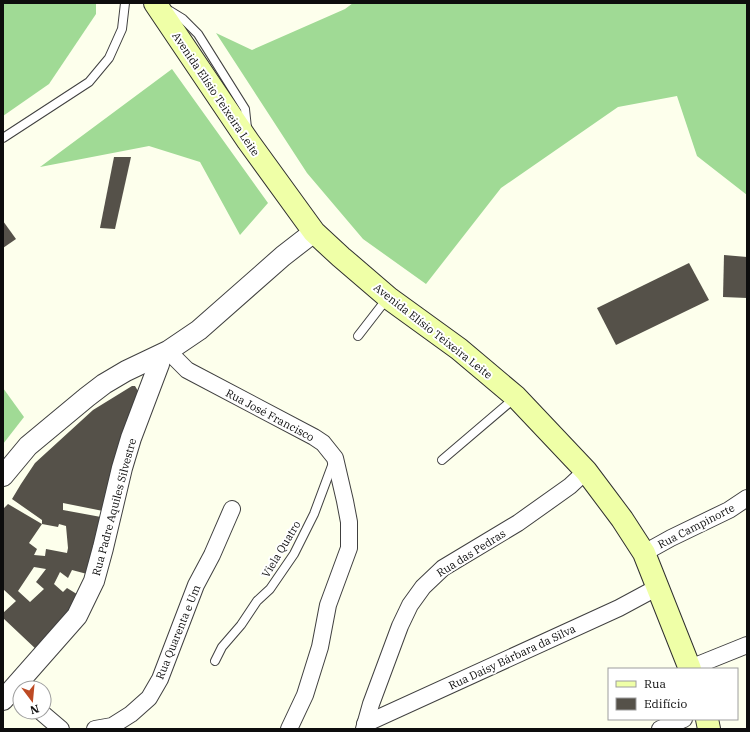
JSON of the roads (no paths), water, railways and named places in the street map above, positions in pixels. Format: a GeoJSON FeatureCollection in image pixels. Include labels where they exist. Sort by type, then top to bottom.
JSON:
{"type":"FeatureCollection","features":[{"type":"Feature","properties":{"kind":"main road","name":"Avenida Elísio Teixeira Leite"},"geometry":{"type":"LineString","coordinates":[[157,7],[248,141],[314,232],[390,298],[459,349],[516,397],[586,471],[622,519],[644,553],[690,668]]}},
{"type":"Feature","properties":{"kind":"street"},"geometry":{"type":"LineString","coordinates":[[3,476],[28,446],[87,397],[104,384],[126,371],[164,353],[199,330],[314,232]]}},
{"type":"Feature","properties":{"kind":"street","name":"Rua José Francisco"},"geometry":{"type":"LineString","coordinates":[[164,353],[187,370],[314,437],[323,443],[335,458],[349,522],[349,548],[328,605],[320,647],[305,695],[289,729]]}},
{"type":"Feature","properties":{"kind":"street","name":"Rua Padre Aquiles Silvestre"},"geometry":{"type":"LineString","coordinates":[[24,680],[77,616],[94,581],[131,438],[164,353]]}},
{"type":"Feature","properties":{"kind":"street","name":"Rua das Pedras"},"geometry":{"type":"LineString","coordinates":[[365,727],[378,683],[400,626],[410,605],[423,587],[442,568],[518,523],[570,486],[586,471]]}},
{"type":"Feature","properties":{"kind":"street","name":"Rua Campinorte"},"geometry":{"type":"LineString","coordinates":[[644,553],[671,538],[714,518],[747,498]]}},
{"type":"Feature","properties":{"kind":"street","name":"Rua Quarenta e Um"},"geometry":{"type":"LineString","coordinates":[[95,729],[112,726],[131,714],[149,698],[160,679],[196,585],[212,555],[232,509]]}},
{"type":"Feature","properties":{"kind":"street","name":"Rua Daisy Bárbara da Silva"},"geometry":{"type":"LineString","coordinates":[[365,727],[619,608],[658,587]]}},
{"type":"Feature","properties":{"kind":"street"},"geometry":{"type":"LineString","coordinates":[[690,668],[747,645]]}},
{"type":"Feature","properties":{"kind":"street"},"geometry":{"type":"LineString","coordinates":[[50,720],[61,729]]}},
{"type":"Feature","properties":{"kind":"street"},"geometry":{"type":"LineString","coordinates":[[660,729],[682,720]]}},
{"type":"Feature","properties":{"kind":"lane"},"geometry":{"type":"LineString","coordinates":[[3,138],[88,82],[109,58],[122,29],[125,3]]}},
{"type":"Feature","properties":{"kind":"lane"},"geometry":{"type":"LineString","coordinates":[[358,336],[390,298]]}},
{"type":"Feature","properties":{"kind":"lane"},"geometry":{"type":"LineString","coordinates":[[442,460],[516,397]]}},
{"type":"Feature","properties":{"kind":"lane","name":"Viela Quatro"},"geometry":{"type":"LineString","coordinates":[[215,661],[222,647],[241,625],[257,601],[270,589],[294,554],[314,514],[335,458]]}}]}
